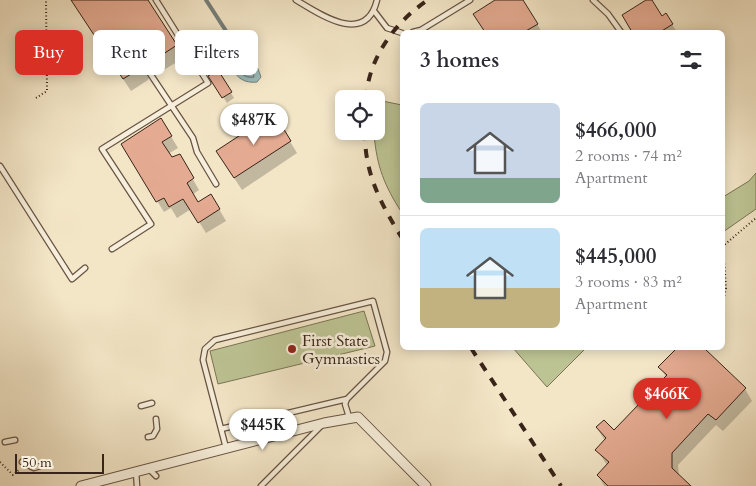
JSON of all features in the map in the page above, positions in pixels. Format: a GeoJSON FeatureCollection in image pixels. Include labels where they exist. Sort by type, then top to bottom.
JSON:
{"type":"FeatureCollection","features":[{"type":"Feature","properties":{"kind":"street"},"geometry":{"type":"LineString","coordinates":[[81,486],[324,423],[349,417],[358,417],[426,486]]}},
{"type":"Feature","properties":{"kind":"lane"},"geometry":{"type":"LineString","coordinates":[[112,249],[151,224],[102,149],[208,83],[156,0]]}},
{"type":"Feature","properties":{"kind":"lane"},"geometry":{"type":"LineString","coordinates":[[296,0],[329,18],[344,23],[358,24],[369,19],[374,11],[377,0]]}},
{"type":"Feature","properties":{"kind":"lane"},"geometry":{"type":"LineString","coordinates":[[421,30],[470,0]]}},
{"type":"Feature","properties":{"kind":"lane"},"geometry":{"type":"LineString","coordinates":[[593,0],[608,14],[620,30]]}},
{"type":"Feature","properties":{"kind":"lane"},"geometry":{"type":"LineString","coordinates":[[374,11],[387,28],[400,32]]}},
{"type":"Feature","properties":{"kind":"lane"},"geometry":{"type":"LineString","coordinates":[[151,75],[192,138],[197,152],[216,184]]}},
{"type":"Feature","properties":{"kind":"lane"},"geometry":{"type":"LineString","coordinates":[[0,166],[72,279],[85,268]]}},
{"type":"Feature","properties":{"kind":"lane"},"geometry":{"type":"LineString","coordinates":[[226,448],[203,360],[205,349],[215,340],[373,302],[387,352],[385,361],[347,399],[346,404],[349,417]]}},
{"type":"Feature","properties":{"kind":"lane"},"geometry":{"type":"LineString","coordinates":[[221,429],[329,401],[347,399]]}},
{"type":"Feature","properties":{"kind":"lane"},"geometry":{"type":"LineString","coordinates":[[141,406],[152,403]]}},
{"type":"Feature","properties":{"kind":"lane"},"geometry":{"type":"LineString","coordinates":[[148,438],[153,436],[157,429],[156,419]]}},
{"type":"Feature","properties":{"kind":"lane"},"geometry":{"type":"LineString","coordinates":[[261,486],[324,423]]}},
{"type":"Feature","properties":{"kind":"lane"},"geometry":{"type":"LineString","coordinates":[[5,442],[14,440]]}},
{"type":"Feature","properties":{"kind":"lane"},"geometry":{"type":"LineString","coordinates":[[23,462],[34,468],[40,466]]}},
{"type":"Feature","properties":{"kind":"lane"},"geometry":{"type":"LineString","coordinates":[[148,468],[156,476]]}},
{"type":"Feature","properties":{"kind":"lane"},"geometry":{"type":"LineString","coordinates":[[136,471],[137,486]]}},
{"type":"Feature","properties":{"kind":"path"},"geometry":{"type":"LineString","coordinates":[[36,98],[47,91],[46,0]]}},
{"type":"Feature","properties":{"kind":"path"},"geometry":{"type":"LineString","coordinates":[[725,244],[756,218]]}},
{"type":"Feature","properties":{"kind":"path"},"geometry":{"type":"LineString","coordinates":[[725,274],[725,292]]}},
{"type":"Feature","properties":{"kind":"path"},"geometry":{"type":"LineString","coordinates":[[0,462],[13,475],[23,462]]}},
{"type":"Feature","properties":{"kind":"green space"},"geometry":{"type":"Polygon","coordinates":[[[385,102],[400,105],[400,210],[386,184],[377,156],[375,140],[385,140],[385,102]]]}},
{"type":"Feature","properties":{"kind":"green space"},"geometry":{"type":"Polygon","coordinates":[[[756,173],[756,209],[725,231],[725,196],[749,181],[756,173]]]}},
{"type":"Feature","properties":{"kind":"green space","name":"First State Gymnastics"},"geometry":{"type":"Polygon","coordinates":[[[364,311],[375,346],[218,384],[210,351],[364,311]]]}},
{"type":"Feature","properties":{"kind":"green space"},"geometry":{"type":"Polygon","coordinates":[[[515,350],[584,350],[547,387],[515,350]]]}},
{"type":"Feature","properties":{"kind":"water"},"geometry":{"type":"Polygon","coordinates":[[[258,69],[261,77],[257,82],[251,82],[238,76],[258,75],[258,69]]]}},
{"type":"Feature","properties":{"kind":"building"},"geometry":{"type":"Polygon","coordinates":[[[71,0],[148,0],[175,42],[175,46],[165,53],[165,30],[93,30],[93,33],[71,0]]]}},
{"type":"Feature","properties":{"kind":"building"},"geometry":{"type":"Polygon","coordinates":[[[495,0],[523,0],[538,24],[528,30],[484,30],[473,14],[495,0]]]}},
{"type":"Feature","properties":{"kind":"building"},"geometry":{"type":"Polygon","coordinates":[[[646,0],[652,0],[662,16],[666,13],[673,24],[663,30],[631,30],[622,15],[646,0]]]}},
{"type":"Feature","properties":{"kind":"building"},"geometry":{"type":"Polygon","coordinates":[[[120,75],[130,75],[123,79],[120,75]]]}},
{"type":"Feature","properties":{"kind":"building"},"geometry":{"type":"Polygon","coordinates":[[[221,75],[232,92],[222,98],[208,76],[221,75]]]}},
{"type":"Feature","properties":{"kind":"building"},"geometry":{"type":"Polygon","coordinates":[[[274,113],[291,141],[234,178],[216,151],[274,113]]]}},
{"type":"Feature","properties":{"kind":"building"},"geometry":{"type":"Polygon","coordinates":[[[161,118],[172,136],[162,142],[172,157],[180,154],[194,178],[187,183],[198,202],[211,194],[220,209],[198,223],[183,199],[169,207],[164,198],[156,202],[121,144],[161,118]]]}},
{"type":"Feature","properties":{"kind":"building"},"geometry":{"type":"Polygon","coordinates":[[[675,350],[706,350],[746,388],[716,420],[708,414],[672,453],[672,468],[691,486],[608,486],[597,475],[609,462],[595,450],[606,438],[596,427],[604,420],[614,430],[667,375],[658,367],[675,350]]]}},
{"type":"Feature","properties":{"kind":"waterway"},"geometry":{"type":"LineString","coordinates":[[206,0],[225,30]]}},
{"type":"Feature","properties":{"kind":"railway"},"geometry":{"type":"LineString","coordinates":[[367,90],[372,69],[386,42],[405,19],[428,0]]}},
{"type":"Feature","properties":{"kind":"railway"},"geometry":{"type":"LineString","coordinates":[[365,140],[367,161],[375,188],[400,235]]}},
{"type":"Feature","properties":{"kind":"railway"},"geometry":{"type":"LineString","coordinates":[[472,350],[561,486]]}},
{"type":"Feature","properties":{"kind":"place","name":"First State Gymnastics"},"geometry":{"type":"Point","coordinates":[292,349]}}]}
